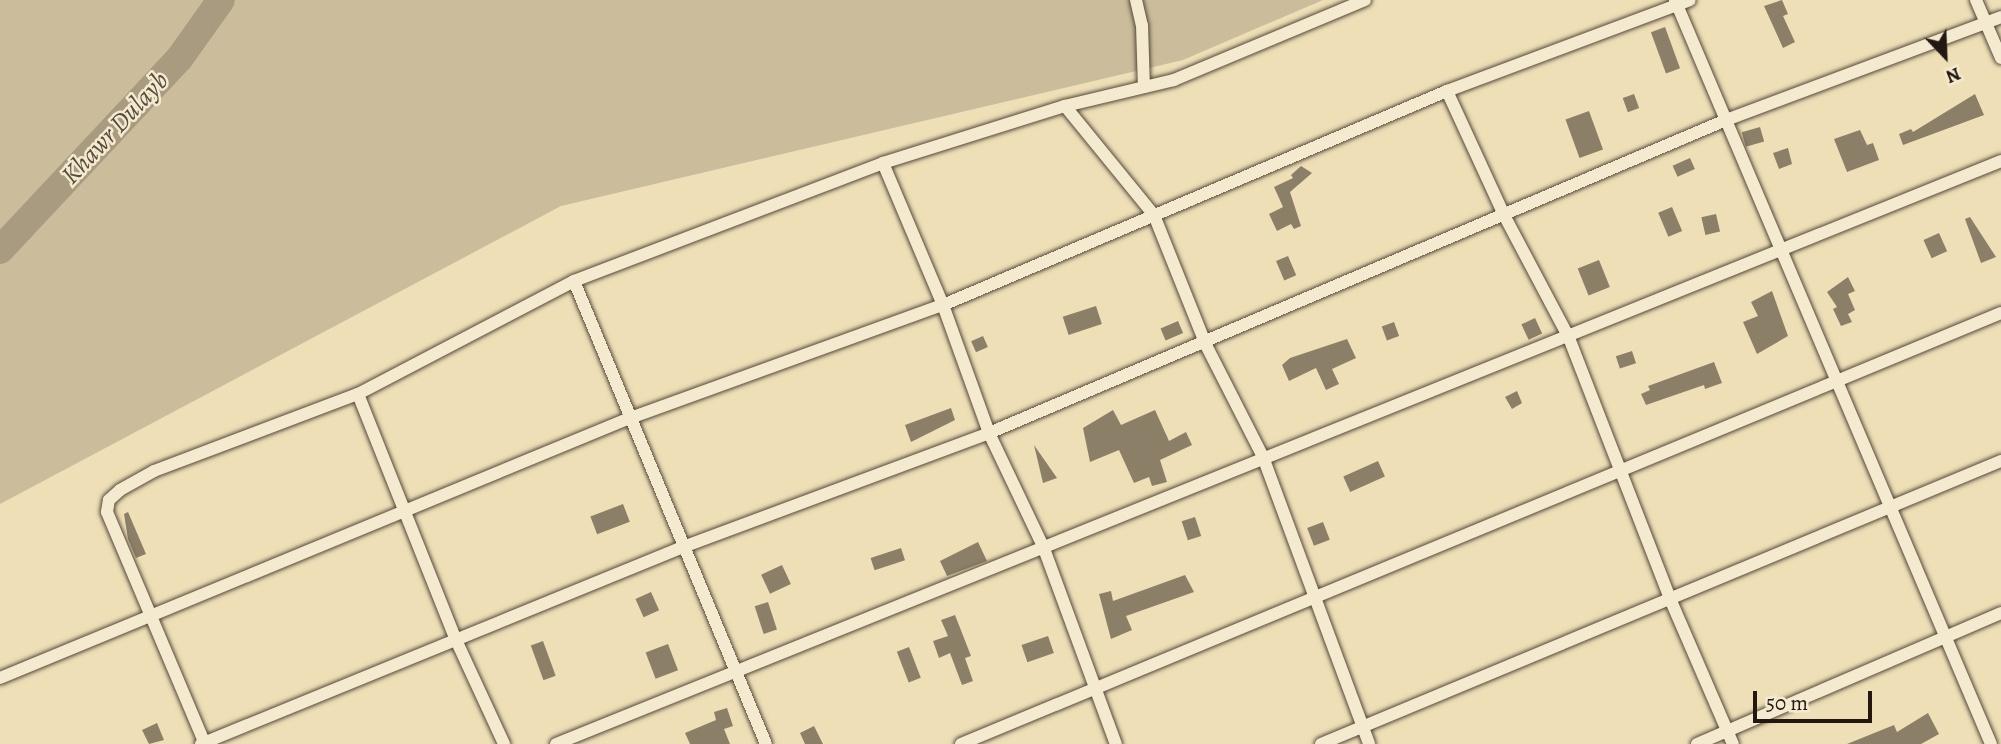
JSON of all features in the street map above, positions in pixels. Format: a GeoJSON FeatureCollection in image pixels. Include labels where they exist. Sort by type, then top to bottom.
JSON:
{"type":"FeatureCollection","features":[{"type":"Feature","properties":{"kind":"street"},"geometry":{"type":"LineString","coordinates":[[1136,0],[1144,88]]}},
{"type":"Feature","properties":{"kind":"street"},"geometry":{"type":"LineString","coordinates":[[1365,0],[1174,80],[1065,106],[883,163],[575,281],[358,394],[154,471],[109,500],[107,512],[153,615],[203,744],[683,547],[989,433],[1206,345],[1726,120],[2001,17]]}},
{"type":"Feature","properties":{"kind":"street"},"geometry":{"type":"LineString","coordinates":[[0,678],[630,418],[943,305],[1447,91],[1676,3],[1690,0]]}},
{"type":"Feature","properties":{"kind":"street"},"geometry":{"type":"LineString","coordinates":[[1976,0],[2001,58]]}},
{"type":"Feature","properties":{"kind":"street"},"geometry":{"type":"LineString","coordinates":[[1676,3],[1991,744]]}},
{"type":"Feature","properties":{"kind":"street"},"geometry":{"type":"LineString","coordinates":[[1447,91],[1504,215],[1569,338],[1671,601],[1733,744]]}},
{"type":"Feature","properties":{"kind":"street"},"geometry":{"type":"LineString","coordinates":[[1065,106],[1154,215],[1206,345],[1263,457],[1313,600],[1369,744]]}},
{"type":"Feature","properties":{"kind":"street"},"geometry":{"type":"LineString","coordinates":[[556,744],[1263,457],[1569,338],[2001,161]]}},
{"type":"Feature","properties":{"kind":"street"},"geometry":{"type":"LineString","coordinates":[[883,163],[943,305],[989,433],[1043,546],[1116,744]]}},
{"type":"Feature","properties":{"kind":"street"},"geometry":{"type":"LineString","coordinates":[[575,281],[683,547],[739,670],[766,744]]}},
{"type":"Feature","properties":{"kind":"street"},"geometry":{"type":"LineString","coordinates":[[961,744],[1623,472],[2001,313]]}},
{"type":"Feature","properties":{"kind":"street"},"geometry":{"type":"LineString","coordinates":[[358,394],[456,640],[504,744]]}},
{"type":"Feature","properties":{"kind":"street"},"geometry":{"type":"LineString","coordinates":[[1321,744],[1671,601],[2001,461]]}},
{"type":"Feature","properties":{"kind":"street"},"geometry":{"type":"LineString","coordinates":[[1697,744],[2001,613]]}},
{"type":"Feature","properties":{"kind":"shaded area"},"geometry":{"type":"Polygon","coordinates":[[[0,0],[1323,0],[1183,60],[561,206],[0,504],[0,0]]]}},
{"type":"Feature","properties":{"kind":"building"},"geometry":{"type":"Polygon","coordinates":[[[1782,0],[1788,14],[1783,16],[1795,42],[1783,48],[1764,6],[1782,0]]]}},
{"type":"Feature","properties":{"kind":"building"},"geometry":{"type":"Polygon","coordinates":[[[1665,27],[1680,68],[1666,73],[1651,32],[1665,27]]]}},
{"type":"Feature","properties":{"kind":"building"},"geometry":{"type":"Polygon","coordinates":[[[1634,94],[1639,108],[1628,112],[1623,98],[1634,94]]]}},
{"type":"Feature","properties":{"kind":"building"},"geometry":{"type":"Polygon","coordinates":[[[1975,94],[1984,115],[1903,145],[1899,134],[1911,129],[1913,132],[1975,94]]]}},
{"type":"Feature","properties":{"kind":"building"},"geometry":{"type":"Polygon","coordinates":[[[1589,111],[1603,150],[1580,158],[1566,120],[1589,111]]]}},
{"type":"Feature","properties":{"kind":"building"},"geometry":{"type":"Polygon","coordinates":[[[1760,127],[1764,141],[1746,147],[1742,132],[1760,127]]]}},
{"type":"Feature","properties":{"kind":"building"},"geometry":{"type":"Polygon","coordinates":[[[1860,130],[1867,145],[1873,143],[1879,160],[1847,172],[1834,139],[1860,130]]]}},
{"type":"Feature","properties":{"kind":"building"},"geometry":{"type":"Polygon","coordinates":[[[1788,148],[1792,164],[1779,169],[1773,153],[1788,148]]]}},
{"type":"Feature","properties":{"kind":"building"},"geometry":{"type":"Polygon","coordinates":[[[1690,158],[1695,169],[1678,177],[1673,166],[1690,158]]]}},
{"type":"Feature","properties":{"kind":"building"},"geometry":{"type":"Polygon","coordinates":[[[1301,166],[1312,173],[1290,192],[1301,226],[1294,229],[1291,224],[1277,231],[1269,214],[1283,207],[1274,187],[1293,178],[1291,175],[1301,166]]]}},
{"type":"Feature","properties":{"kind":"building"},"geometry":{"type":"Polygon","coordinates":[[[1672,207],[1682,231],[1668,237],[1658,213],[1672,207]]]}},
{"type":"Feature","properties":{"kind":"building"},"geometry":{"type":"Polygon","coordinates":[[[1716,214],[1720,232],[1705,235],[1701,217],[1716,214]]]}},
{"type":"Feature","properties":{"kind":"building"},"geometry":{"type":"Polygon","coordinates":[[[1970,217],[1996,257],[1981,263],[1965,219],[1970,217]]]}},
{"type":"Feature","properties":{"kind":"building"},"geometry":{"type":"Polygon","coordinates":[[[1939,233],[1947,251],[1932,258],[1923,240],[1939,233]]]}},
{"type":"Feature","properties":{"kind":"building"},"geometry":{"type":"Polygon","coordinates":[[[1288,256],[1296,275],[1284,280],[1276,261],[1288,256]]]}},
{"type":"Feature","properties":{"kind":"building"},"geometry":{"type":"Polygon","coordinates":[[[1599,260],[1610,287],[1589,296],[1578,269],[1599,260]]]}},
{"type":"Feature","properties":{"kind":"building"},"geometry":{"type":"Polygon","coordinates":[[[1848,277],[1855,291],[1848,294],[1855,310],[1848,314],[1852,322],[1841,326],[1833,309],[1837,307],[1827,292],[1848,277]]]}},
{"type":"Feature","properties":{"kind":"building"},"geometry":{"type":"Polygon","coordinates":[[[1772,291],[1788,336],[1757,354],[1743,322],[1758,316],[1751,302],[1772,291]]]}},
{"type":"Feature","properties":{"kind":"building"},"geometry":{"type":"Polygon","coordinates":[[[1096,306],[1102,324],[1069,335],[1063,317],[1096,306]]]}},
{"type":"Feature","properties":{"kind":"building"},"geometry":{"type":"Polygon","coordinates":[[[1535,318],[1542,333],[1529,340],[1521,324],[1535,318]]]}},
{"type":"Feature","properties":{"kind":"building"},"geometry":{"type":"Polygon","coordinates":[[[1178,321],[1183,333],[1166,340],[1161,328],[1178,321]]]}},
{"type":"Feature","properties":{"kind":"building"},"geometry":{"type":"Polygon","coordinates":[[[1394,322],[1399,336],[1387,341],[1382,326],[1394,322]]]}},
{"type":"Feature","properties":{"kind":"building"},"geometry":{"type":"Polygon","coordinates":[[[983,336],[988,347],[976,352],[971,341],[983,336]]]}},
{"type":"Feature","properties":{"kind":"building"},"geometry":{"type":"Polygon","coordinates":[[[1347,339],[1356,358],[1332,369],[1339,384],[1326,390],[1316,368],[1289,381],[1282,365],[1290,358],[1347,339]]]}},
{"type":"Feature","properties":{"kind":"building"},"geometry":{"type":"Polygon","coordinates":[[[1632,351],[1636,363],[1620,369],[1616,356],[1632,351]]]}},
{"type":"Feature","properties":{"kind":"building"},"geometry":{"type":"Polygon","coordinates":[[[1714,362],[1722,383],[1705,389],[1704,385],[1646,405],[1641,394],[1650,390],[1648,386],[1714,362]]]}},
{"type":"Feature","properties":{"kind":"building"},"geometry":{"type":"Polygon","coordinates":[[[1517,391],[1522,403],[1512,409],[1505,397],[1517,391]]]}},
{"type":"Feature","properties":{"kind":"building"},"geometry":{"type":"Polygon","coordinates":[[[951,408],[955,420],[911,442],[905,425],[951,408]]]}},
{"type":"Feature","properties":{"kind":"building"},"geometry":{"type":"Polygon","coordinates":[[[1113,410],[1121,425],[1155,410],[1169,441],[1186,432],[1192,445],[1160,460],[1167,482],[1152,486],[1149,477],[1134,483],[1119,450],[1090,462],[1083,428],[1113,410]]]}},
{"type":"Feature","properties":{"kind":"building"},"geometry":{"type":"Polygon","coordinates":[[[1034,445],[1057,478],[1043,483],[1034,445]]]}},
{"type":"Feature","properties":{"kind":"building"},"geometry":{"type":"Polygon","coordinates":[[[1378,461],[1385,477],[1350,492],[1343,476],[1378,461]]]}},
{"type":"Feature","properties":{"kind":"building"},"geometry":{"type":"Polygon","coordinates":[[[623,504],[630,522],[597,534],[590,517],[623,504]]]}},
{"type":"Feature","properties":{"kind":"building"},"geometry":{"type":"Polygon","coordinates":[[[128,512],[146,554],[136,558],[128,539],[124,514],[128,512]]]}},
{"type":"Feature","properties":{"kind":"building"},"geometry":{"type":"Polygon","coordinates":[[[1195,517],[1201,536],[1188,540],[1182,521],[1195,517]]]}},
{"type":"Feature","properties":{"kind":"building"},"geometry":{"type":"Polygon","coordinates":[[[1323,522],[1330,540],[1314,546],[1307,528],[1323,522]]]}},
{"type":"Feature","properties":{"kind":"building"},"geometry":{"type":"Polygon","coordinates":[[[978,542],[987,561],[947,576],[940,561],[978,542]]]}},
{"type":"Feature","properties":{"kind":"building"},"geometry":{"type":"Polygon","coordinates":[[[901,548],[905,560],[875,570],[871,558],[901,548]]]}},
{"type":"Feature","properties":{"kind":"building"},"geometry":{"type":"Polygon","coordinates":[[[782,565],[791,584],[770,594],[761,575],[782,565]]]}},
{"type":"Feature","properties":{"kind":"building"},"geometry":{"type":"Polygon","coordinates":[[[1185,575],[1194,592],[1126,616],[1132,630],[1111,639],[1099,594],[1111,591],[1113,601],[1185,575]]]}},
{"type":"Feature","properties":{"kind":"building"},"geometry":{"type":"Polygon","coordinates":[[[651,592],[659,610],[644,617],[635,599],[651,592]]]}},
{"type":"Feature","properties":{"kind":"building"},"geometry":{"type":"Polygon","coordinates":[[[768,602],[777,630],[764,634],[755,606],[768,602]]]}},
{"type":"Feature","properties":{"kind":"building"},"geometry":{"type":"Polygon","coordinates":[[[955,615],[971,656],[965,658],[973,681],[962,685],[950,653],[939,658],[933,641],[948,636],[941,620],[955,615]]]}},
{"type":"Feature","properties":{"kind":"building"},"geometry":{"type":"Polygon","coordinates":[[[1048,636],[1054,653],[1027,662],[1022,645],[1048,636]]]}},
{"type":"Feature","properties":{"kind":"building"},"geometry":{"type":"Polygon","coordinates":[[[543,641],[556,676],[543,680],[531,645],[543,641]]]}},
{"type":"Feature","properties":{"kind":"building"},"geometry":{"type":"Polygon","coordinates":[[[668,644],[678,670],[656,679],[646,653],[668,644]]]}},
{"type":"Feature","properties":{"kind":"building"},"geometry":{"type":"Polygon","coordinates":[[[909,647],[921,678],[909,682],[897,652],[909,647]]]}},
{"type":"Feature","properties":{"kind":"building"},"geometry":{"type":"Polygon","coordinates":[[[727,708],[733,726],[724,729],[730,744],[690,744],[685,733],[716,720],[714,712],[727,708]]]}},
{"type":"Feature","properties":{"kind":"building"},"geometry":{"type":"Polygon","coordinates":[[[1928,713],[1939,734],[1921,744],[1847,744],[1894,725],[1897,732],[1928,713]]]}},
{"type":"Feature","properties":{"kind":"building"},"geometry":{"type":"Polygon","coordinates":[[[157,723],[164,740],[149,744],[142,730],[157,723]]]}},
{"type":"Feature","properties":{"kind":"building"},"geometry":{"type":"Polygon","coordinates":[[[814,726],[823,744],[805,744],[800,733],[814,726]]]}},
{"type":"Feature","properties":{"kind":"waterway","name":"Khawr Dulayb"},"geometry":{"type":"LineString","coordinates":[[0,250],[179,59],[221,0]]}}]}
